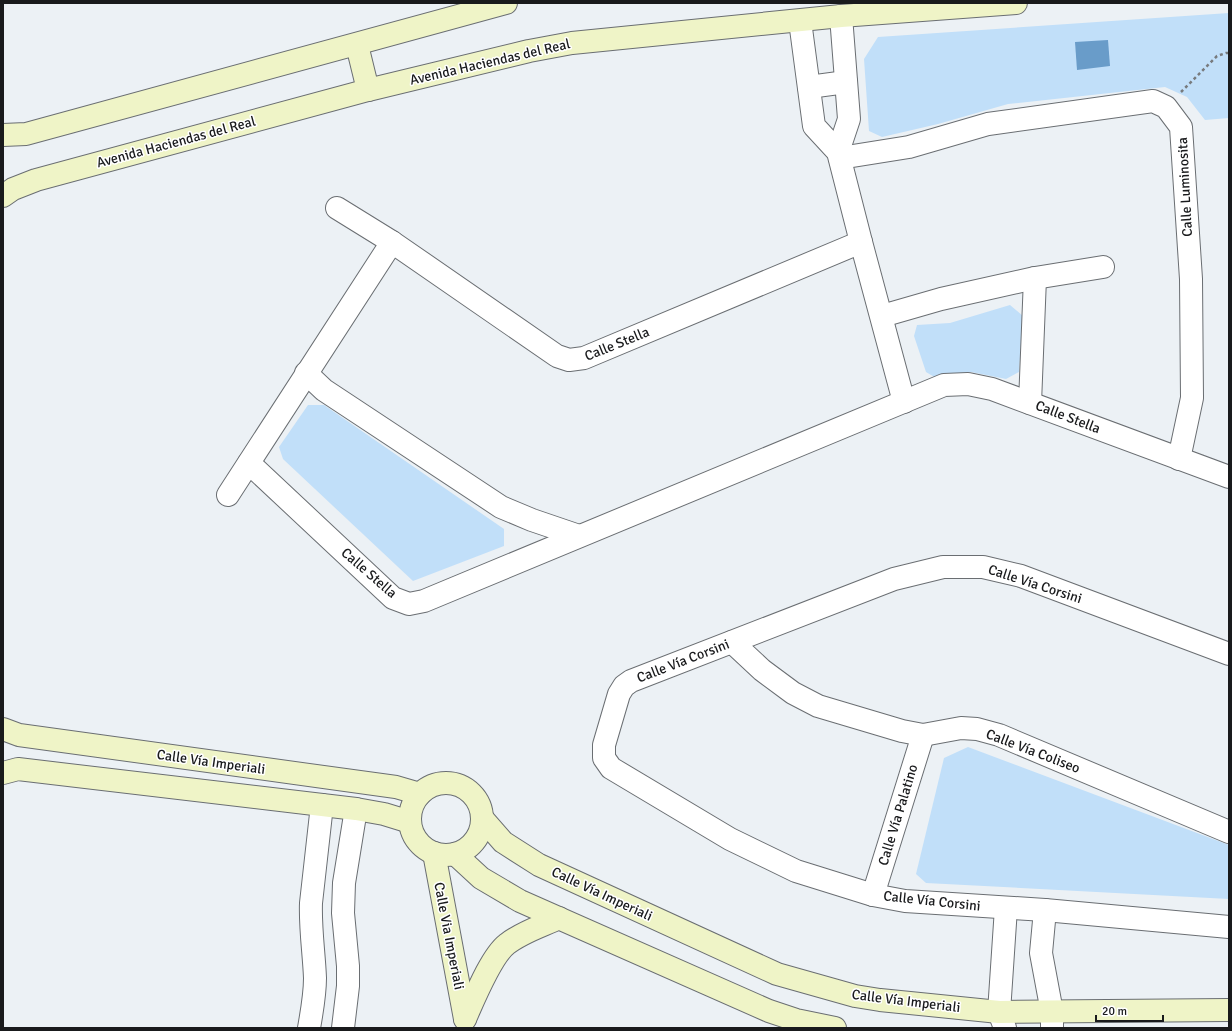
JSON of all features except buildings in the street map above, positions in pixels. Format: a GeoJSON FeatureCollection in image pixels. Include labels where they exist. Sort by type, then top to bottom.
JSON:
{"type":"FeatureCollection","features":[{"type":"Feature","properties":{"kind":"street"},"geometry":{"type":"LineString","coordinates":[[3,135],[26,134],[357,45],[506,3]]}},
{"type":"Feature","properties":{"kind":"street","name":"Avenida Haciendas del Real"},"geometry":{"type":"LineString","coordinates":[[3,196],[13,189],[36,180],[368,90],[529,50],[572,43],[841,16],[1016,3]]}},
{"type":"Feature","properties":{"kind":"street"},"geometry":{"type":"LineString","coordinates":[[839,155],[849,119],[841,16]]}},
{"type":"Feature","properties":{"kind":"street"},"geometry":{"type":"LineString","coordinates":[[800,21],[814,126],[839,155],[904,402]]}},
{"type":"Feature","properties":{"kind":"street"},"geometry":{"type":"LineString","coordinates":[[357,45],[368,90]]}},
{"type":"Feature","properties":{"kind":"street"},"geometry":{"type":"LineString","coordinates":[[809,87],[846,82]]}},
{"type":"Feature","properties":{"kind":"street"},"geometry":{"type":"LineString","coordinates":[[839,155],[909,148],[988,124],[1153,101],[1166,108]]}},
{"type":"Feature","properties":{"kind":"street","name":"Calle Luminosita"},"geometry":{"type":"LineString","coordinates":[[1166,108],[1181,127],[1191,279],[1192,398],[1179,459]]}},
{"type":"Feature","properties":{"kind":"street","name":"Calle Stella"},"geometry":{"type":"LineString","coordinates":[[337,208],[392,242],[557,356],[569,360],[584,358],[861,242]]}},
{"type":"Feature","properties":{"kind":"street"},"geometry":{"type":"LineString","coordinates":[[228,495],[392,242]]}},
{"type":"Feature","properties":{"kind":"street"},"geometry":{"type":"LineString","coordinates":[[882,316],[941,299],[1035,278],[1103,267]]}},
{"type":"Feature","properties":{"kind":"street"},"geometry":{"type":"LineString","coordinates":[[1030,403],[1035,278]]}},
{"type":"Feature","properties":{"kind":"street"},"geometry":{"type":"LineString","coordinates":[[306,373],[324,390],[501,506],[532,520],[580,536]]}},
{"type":"Feature","properties":{"kind":"street","name":"Calle Stella"},"geometry":{"type":"LineString","coordinates":[[249,463],[393,598],[409,604],[424,601],[944,386],[968,384],[992,389],[1229,477]]}},
{"type":"Feature","properties":{"kind":"street","name":"Calle Vía Corsini"},"geometry":{"type":"LineString","coordinates":[[1229,654],[1021,576],[983,567],[943,567],[894,579],[631,681],[624,686],[619,694],[604,745],[604,758],[611,768],[730,839],[796,871],[873,895],[905,901],[1045,910],[1229,927]]}},
{"type":"Feature","properties":{"kind":"street","name":"Calle Vía Coliseo"},"geometry":{"type":"LineString","coordinates":[[732,642],[762,670],[793,693],[818,706],[902,731],[923,735],[961,728],[977,729],[999,735],[1229,832]]}},
{"type":"Feature","properties":{"kind":"street"},"geometry":{"type":"LineString","coordinates":[[10,771],[11,732]]}},
{"type":"Feature","properties":{"kind":"street","name":"Calle Vía Imperiali"},"geometry":{"type":"LineString","coordinates":[[11,732],[396,787],[420,794],[429,787],[441,783],[453,784],[464,788],[474,796],[479,806],[482,818],[503,842],[539,865],[778,974],[861,997],[1002,1020],[1052,1020],[1229,1010]]}},
{"type":"Feature","properties":{"kind":"street","name":"Calle Vía Palatino"},"geometry":{"type":"LineString","coordinates":[[873,895],[923,735]]}},
{"type":"Feature","properties":{"kind":"street","name":"Calle Vía Imperiali"},"geometry":{"type":"LineString","coordinates":[[10,771],[356,809],[384,814],[410,822]]}},
{"type":"Feature","properties":{"kind":"street"},"geometry":{"type":"LineString","coordinates":[[420,794],[414,802],[410,822],[412,832],[417,841],[425,848],[444,853],[481,878],[520,900],[769,1011],[796,1020],[834,1028]]}},
{"type":"Feature","properties":{"kind":"street"},"geometry":{"type":"LineString","coordinates":[[309,1028],[315,978],[310,917],[322,805]]}},
{"type":"Feature","properties":{"kind":"street"},"geometry":{"type":"LineString","coordinates":[[343,1028],[348,986],[348,966],[343,913],[344,882],[356,809]]}},
{"type":"Feature","properties":{"kind":"street"},"geometry":{"type":"LineString","coordinates":[[444,853],[466,849],[474,841],[480,830],[482,818]]}},
{"type":"Feature","properties":{"kind":"street","name":"Calle Via Imperiali"},"geometry":{"type":"LineString","coordinates":[[444,853],[468,1023]]}},
{"type":"Feature","properties":{"kind":"street"},"geometry":{"type":"LineString","coordinates":[[1002,1020],[1006,908]]}},
{"type":"Feature","properties":{"kind":"street"},"geometry":{"type":"LineString","coordinates":[[1045,910],[1041,953],[1052,1020]]}},
{"type":"Feature","properties":{"kind":"street","name":"Calle Via Imperiali"},"geometry":{"type":"LineString","coordinates":[[468,1023],[494,959],[506,944],[524,933],[559,918]]}},
{"type":"Feature","properties":{"kind":"path"},"geometry":{"type":"LineString","coordinates":[[1166,108],[1217,56],[1229,53]]}},
{"type":"Feature","properties":{"kind":"shaded area"},"geometry":{"type":"Polygon","coordinates":[[[1229,13],[1229,118],[1205,120],[1187,97],[1165,87],[1008,104],[938,124],[882,137],[869,131],[864,59],[878,37],[1229,13]]]}},
{"type":"Feature","properties":{"kind":"shaded area"},"geometry":{"type":"Polygon","coordinates":[[[1010,305],[1023,316],[1019,372],[1006,379],[971,372],[936,378],[926,372],[914,336],[917,325],[950,323],[1010,305]]]}},
{"type":"Feature","properties":{"kind":"shaded area"},"geometry":{"type":"Polygon","coordinates":[[[308,405],[324,405],[504,529],[504,546],[413,581],[283,459],[279,447],[308,405]]]}},
{"type":"Feature","properties":{"kind":"shaded area"},"geometry":{"type":"Polygon","coordinates":[[[968,747],[1229,845],[1229,899],[926,883],[916,874],[944,758],[968,747]]]}},
{"type":"Feature","properties":{"kind":"water"},"geometry":{"type":"Polygon","coordinates":[[[1108,40],[1110,66],[1077,70],[1075,42],[1108,40]]]}}]}
